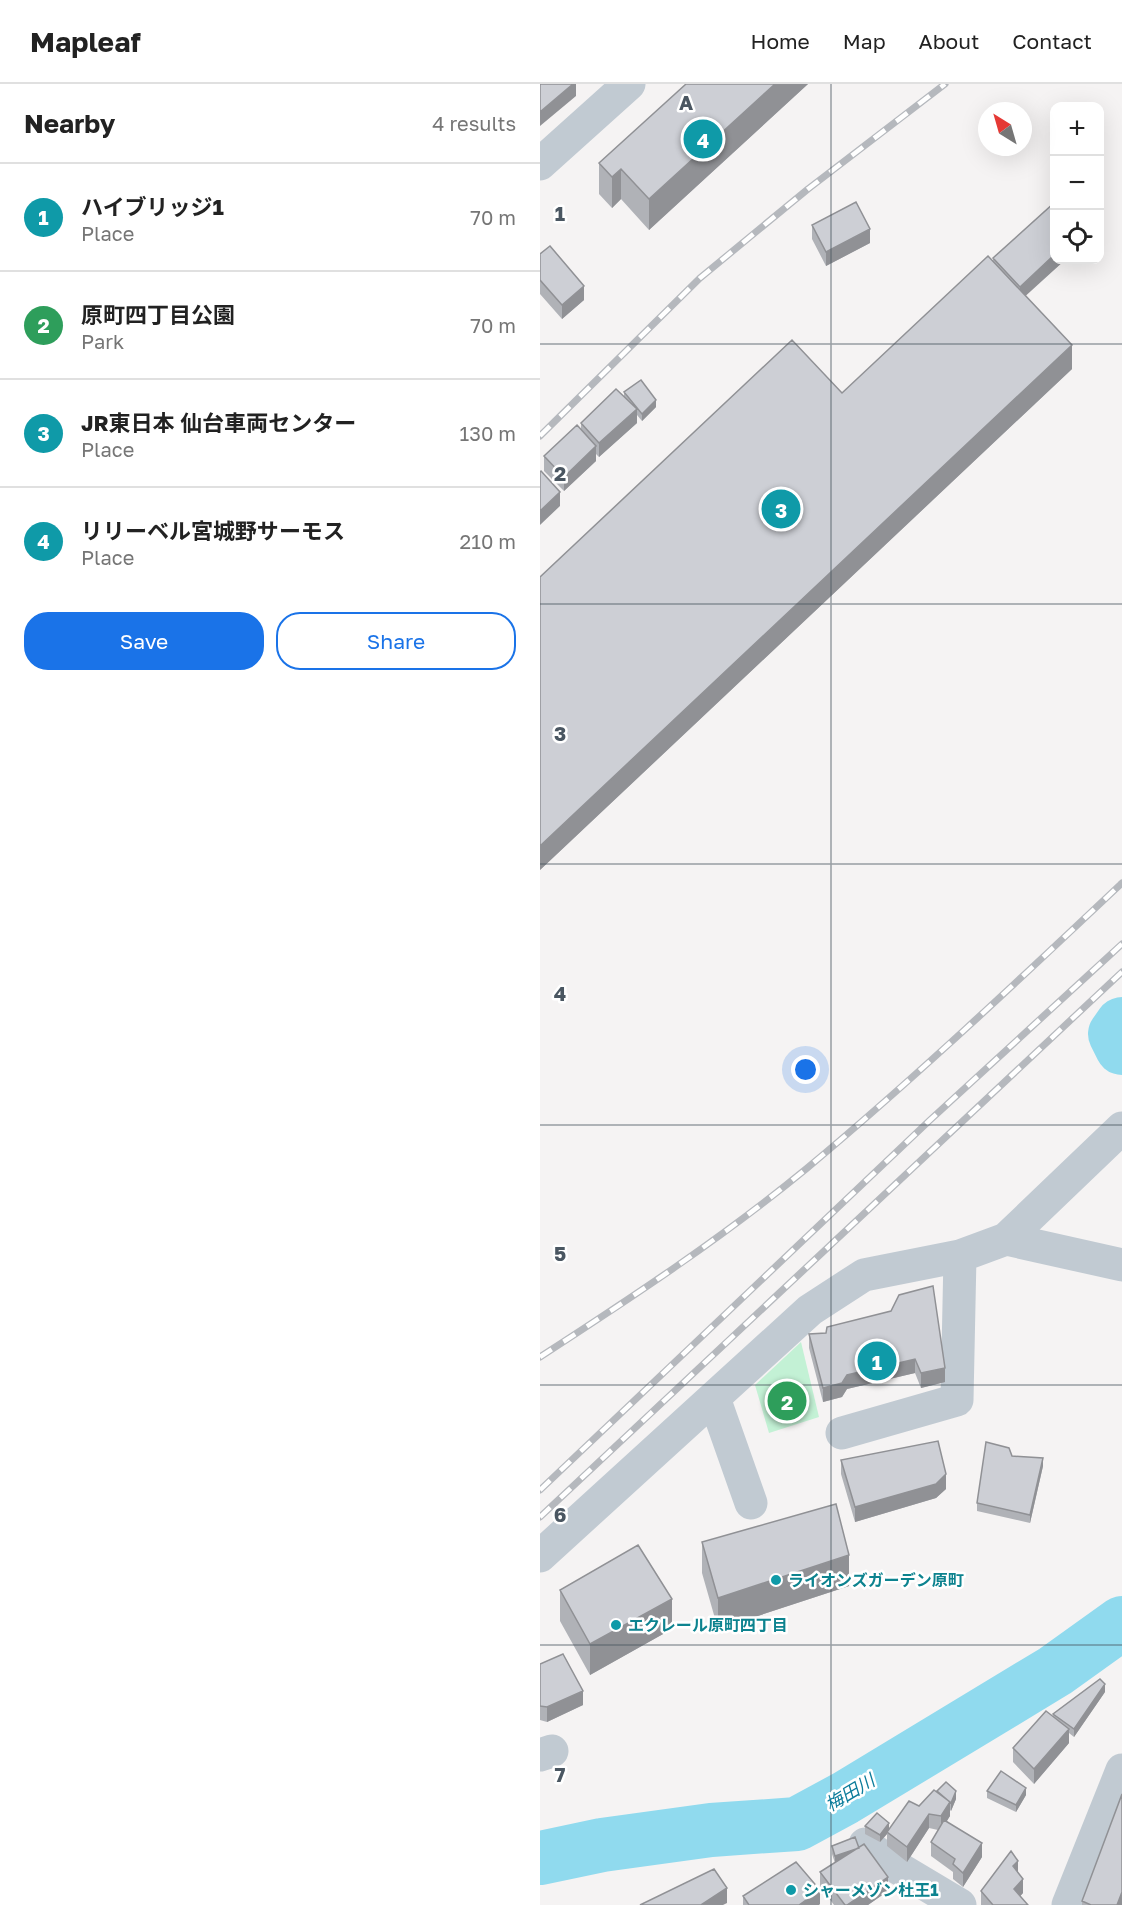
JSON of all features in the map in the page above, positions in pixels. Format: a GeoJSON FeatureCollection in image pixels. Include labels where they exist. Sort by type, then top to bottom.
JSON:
{"type":"FeatureCollection","features":[{"type":"Feature","properties":{"kind":"street"},"geometry":{"type":"LineString","coordinates":[[540,164],[629,84]]}},
{"type":"Feature","properties":{"kind":"street"},"geometry":{"type":"LineString","coordinates":[[540,1556],[810,1310],[864,1275],[960,1256],[1006,1239],[1122,1128]]}},
{"type":"Feature","properties":{"kind":"street"},"geometry":{"type":"LineString","coordinates":[[1006,1239],[1122,1265]]}},
{"type":"Feature","properties":{"kind":"street"},"geometry":{"type":"LineString","coordinates":[[842,1433],[957,1400],[960,1256]]}},
{"type":"Feature","properties":{"kind":"street"},"geometry":{"type":"LineString","coordinates":[[714,1398],[751,1503]]}},
{"type":"Feature","properties":{"kind":"street"},"geometry":{"type":"LineString","coordinates":[[1068,1905],[1122,1770]]}},
{"type":"Feature","properties":{"kind":"street"},"geometry":{"type":"LineString","coordinates":[[865,1844],[898,1868],[960,1905]]}},
{"type":"Feature","properties":{"kind":"green space"},"geometry":{"type":"Polygon","coordinates":[[[801,1342],[819,1417],[769,1433],[755,1385],[801,1342]]]}},
{"type":"Feature","properties":{"kind":"building"},"geometry":{"type":"Polygon","coordinates":[[[540,84],[573,84],[540,112],[540,84]]]}},
{"type":"Feature","properties":{"kind":"building"},"geometry":{"type":"Polygon","coordinates":[[[686,84],[775,84],[649,199],[621,169],[612,177],[599,163],[686,84]]]}},
{"type":"Feature","properties":{"kind":"building"},"geometry":{"type":"Polygon","coordinates":[[[856,202],[870,229],[826,252],[812,225],[856,202]]]}},
{"type":"Feature","properties":{"kind":"building"},"geometry":{"type":"Polygon","coordinates":[[[1050,207],[1050,259],[1020,287],[993,258],[1050,207]]]}},
{"type":"Feature","properties":{"kind":"building"},"geometry":{"type":"Polygon","coordinates":[[[550,246],[584,286],[562,305],[540,280],[540,254],[550,246]]]}},
{"type":"Feature","properties":{"kind":"building"},"geometry":{"type":"Polygon","coordinates":[[[988,256],[1072,345],[540,846],[540,577],[792,340],[842,393],[988,256]]]}},
{"type":"Feature","properties":{"kind":"building"},"geometry":{"type":"Polygon","coordinates":[[[641,380],[656,400],[642,414],[624,392],[641,380]]]}},
{"type":"Feature","properties":{"kind":"building"},"geometry":{"type":"Polygon","coordinates":[[[616,389],[637,409],[599,443],[581,423],[616,389]]]}},
{"type":"Feature","properties":{"kind":"building"},"geometry":{"type":"Polygon","coordinates":[[[577,425],[596,446],[564,477],[544,456],[577,425]]]}},
{"type":"Feature","properties":{"kind":"building"},"geometry":{"type":"Polygon","coordinates":[[[540,472],[560,492],[540,511],[540,472]]]}},
{"type":"Feature","properties":{"kind":"building"},"geometry":{"type":"Polygon","coordinates":[[[933,1286],[945,1368],[921,1373],[915,1359],[847,1375],[842,1383],[823,1388],[809,1334],[826,1333],[827,1327],[891,1311],[899,1295],[933,1286]]]}},
{"type":"Feature","properties":{"kind":"building"},"geometry":{"type":"Polygon","coordinates":[[[938,1441],[946,1474],[936,1484],[855,1507],[841,1460],[938,1441]]]}},
{"type":"Feature","properties":{"kind":"building"},"geometry":{"type":"Polygon","coordinates":[[[986,1442],[1009,1448],[1012,1456],[1043,1458],[1030,1515],[977,1503],[986,1442]]]}},
{"type":"Feature","properties":{"kind":"building"},"geometry":{"type":"Polygon","coordinates":[[[836,1504],[849,1555],[718,1598],[702,1542],[836,1504]]]}},
{"type":"Feature","properties":{"kind":"building"},"geometry":{"type":"Polygon","coordinates":[[[638,1545],[672,1599],[590,1644],[560,1590],[638,1545]]]}},
{"type":"Feature","properties":{"kind":"building"},"geometry":{"type":"Polygon","coordinates":[[[563,1654],[583,1691],[547,1707],[540,1706],[540,1664],[563,1654]]]}},
{"type":"Feature","properties":{"kind":"building"},"geometry":{"type":"Polygon","coordinates":[[[1100,1679],[1105,1684],[1074,1729],[1053,1714],[1100,1679]]]}},
{"type":"Feature","properties":{"kind":"building"},"geometry":{"type":"Polygon","coordinates":[[[1046,1711],[1069,1729],[1034,1769],[1013,1748],[1046,1711]]]}},
{"type":"Feature","properties":{"kind":"building"},"geometry":{"type":"Polygon","coordinates":[[[1001,1771],[1026,1788],[1016,1805],[987,1791],[1001,1771]]]}},
{"type":"Feature","properties":{"kind":"building"},"geometry":{"type":"Polygon","coordinates":[[[946,1782],[956,1791],[951,1803],[937,1791],[946,1782]]]}},
{"type":"Feature","properties":{"kind":"building"},"geometry":{"type":"Polygon","coordinates":[[[934,1790],[950,1802],[941,1816],[929,1814],[907,1847],[887,1832],[909,1801],[919,1806],[934,1790]]]}},
{"type":"Feature","properties":{"kind":"building"},"geometry":{"type":"Polygon","coordinates":[[[1122,1794],[1122,1892],[1117,1905],[1091,1905],[1082,1901],[1122,1794]]]}},
{"type":"Feature","properties":{"kind":"building"},"geometry":{"type":"Polygon","coordinates":[[[877,1813],[889,1823],[880,1835],[865,1826],[877,1813]]]}},
{"type":"Feature","properties":{"kind":"building"},"geometry":{"type":"Polygon","coordinates":[[[944,1820],[982,1843],[963,1873],[953,1864],[955,1859],[931,1842],[944,1820]]]}},
{"type":"Feature","properties":{"kind":"building"},"geometry":{"type":"Polygon","coordinates":[[[855,1837],[859,1848],[835,1856],[832,1846],[855,1837]]]}},
{"type":"Feature","properties":{"kind":"building"},"geometry":{"type":"Polygon","coordinates":[[[864,1844],[888,1877],[845,1905],[820,1872],[864,1844]]]}},
{"type":"Feature","properties":{"kind":"building"},"geometry":{"type":"Polygon","coordinates":[[[1011,1851],[1018,1861],[1013,1866],[1023,1879],[1014,1889],[1028,1905],[993,1905],[981,1891],[1011,1851]]]}},
{"type":"Feature","properties":{"kind":"building"},"geometry":{"type":"Polygon","coordinates":[[[796,1862],[820,1890],[799,1905],[749,1905],[743,1896],[796,1862]]]}},
{"type":"Feature","properties":{"kind":"building"},"geometry":{"type":"Polygon","coordinates":[[[714,1869],[727,1888],[701,1905],[640,1905],[714,1869]]]}},
{"type":"Feature","properties":{"kind":"waterway","name":"梅田川"},"geometry":{"type":"LineString","coordinates":[[1122,1024],[1115,1034],[1122,1048]]}},
{"type":"Feature","properties":{"kind":"waterway","name":"梅田川"},"geometry":{"type":"LineString","coordinates":[[540,1858],[602,1845],[711,1830],[797,1824],[845,1798],[1055,1671],[1122,1623]]}},
{"type":"Feature","properties":{"kind":"railway"},"geometry":{"type":"LineString","coordinates":[[540,436],[700,278],[808,189],[945,84]]}},
{"type":"Feature","properties":{"kind":"railway"},"geometry":{"type":"LineString","coordinates":[[540,1357],[709,1243],[806,1169],[927,1064],[1122,883]]}},
{"type":"Feature","properties":{"kind":"railway"},"geometry":{"type":"LineString","coordinates":[[540,1490],[929,1121],[1122,944]]}},
{"type":"Feature","properties":{"kind":"railway"},"geometry":{"type":"LineString","coordinates":[[540,1517],[1122,972]]}},
{"type":"Feature","properties":{"kind":"place","name":"リリーベル宮城野サーモス"},"geometry":{"type":"Point","coordinates":[703,139]}},
{"type":"Feature","properties":{"kind":"place","name":"JR東日本 仙台車両センター"},"geometry":{"type":"Point","coordinates":[781,509]}},
{"type":"Feature","properties":{"kind":"place","name":"ハイブリッジ1"},"geometry":{"type":"Point","coordinates":[877,1361]}},
{"type":"Feature","properties":{"kind":"place","name":"原町四丁目公園"},"geometry":{"type":"Point","coordinates":[787,1401]}},
{"type":"Feature","properties":{"kind":"place","name":"ライオンズガーデン原町"},"geometry":{"type":"Point","coordinates":[776,1580]}},
{"type":"Feature","properties":{"kind":"place","name":"エクレール原町四丁目"},"geometry":{"type":"Point","coordinates":[616,1625]}},
{"type":"Feature","properties":{"kind":"place","name":"シャーメゾン杜王1"},"geometry":{"type":"Point","coordinates":[791,1890]}}]}
